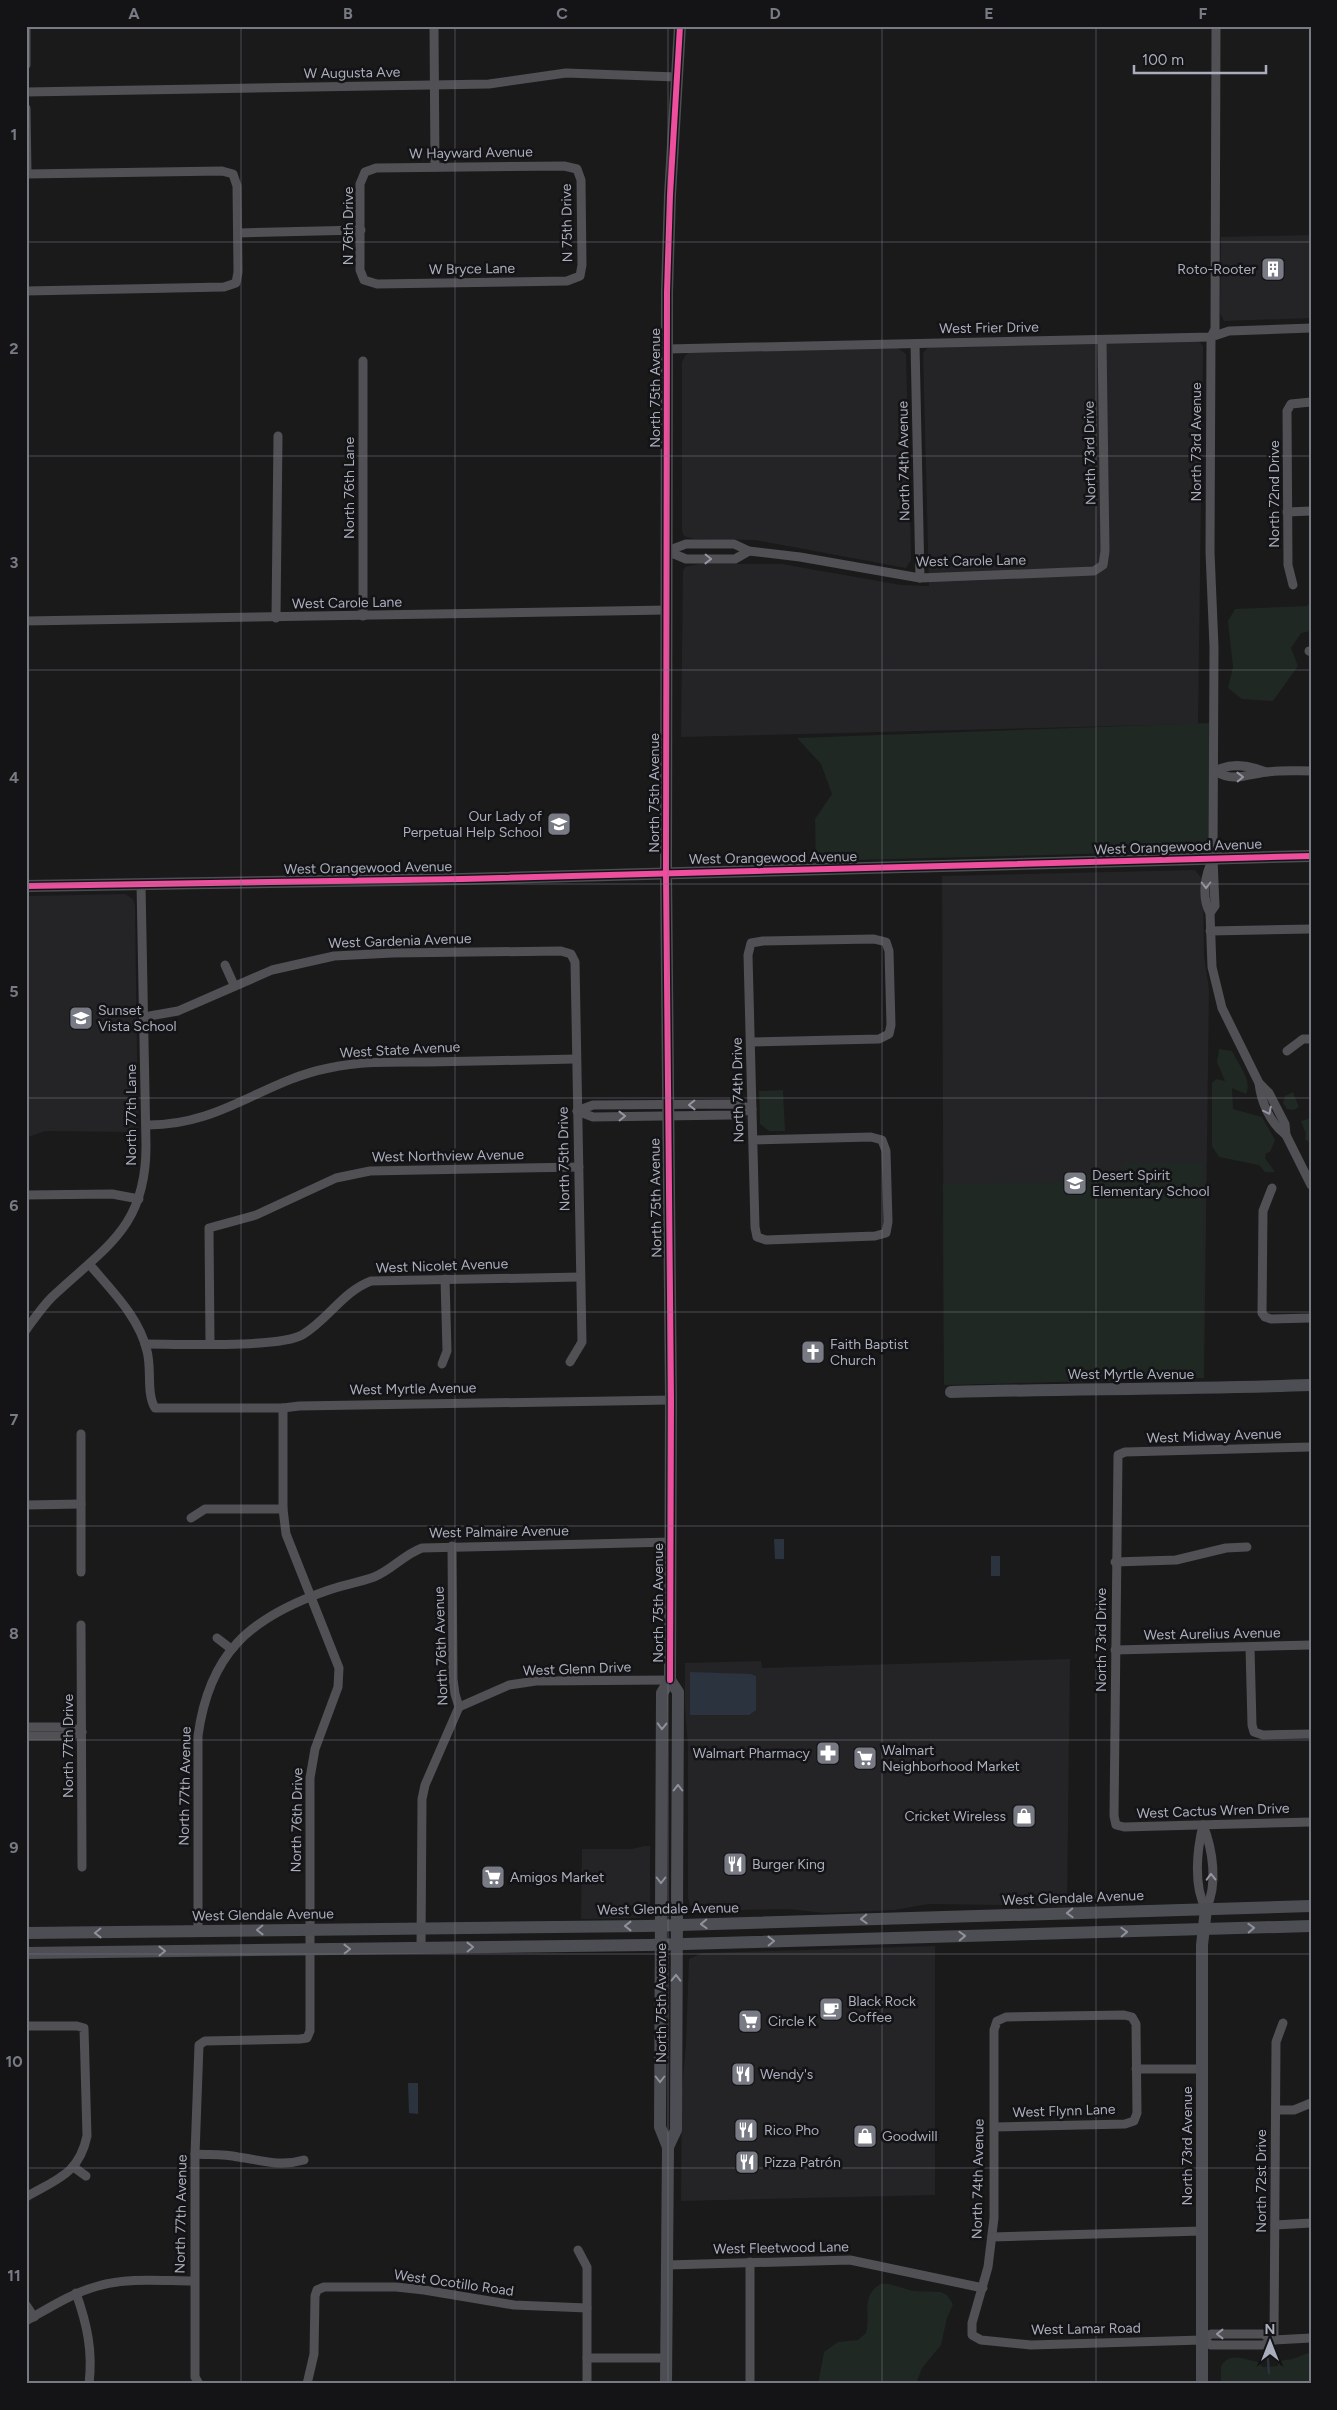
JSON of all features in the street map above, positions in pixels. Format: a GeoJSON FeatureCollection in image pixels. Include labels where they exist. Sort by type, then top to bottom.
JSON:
{"type":"FeatureCollection","features":[{"type":"Feature","properties":{"kind":"main road","name":"North 75th Avenue"},"geometry":{"type":"LineString","coordinates":[[666,2384],[668,2147],[660,2127],[660,1926],[662,1693],[670,1680],[671,1542],[666,873],[667,349],[670,215],[680,26]]}},
{"type":"Feature","properties":{"kind":"main road","name":"West Orangewood Avenue"},"geometry":{"type":"LineString","coordinates":[[26,886],[462,879],[1311,856]]}},
{"type":"Feature","properties":{"kind":"main road","name":"West Myrtle Avenue"},"geometry":{"type":"LineString","coordinates":[[951,1392],[1094,1389],[1161,1390],[1311,1385]]}},
{"type":"Feature","properties":{"kind":"main road","name":"North 75th Avenue"},"geometry":{"type":"LineString","coordinates":[[668,2147],[676,2130],[677,1944],[678,1692],[670,1680]]}},
{"type":"Feature","properties":{"kind":"main road","name":"West Glendale Avenue"},"geometry":{"type":"LineString","coordinates":[[26,1933],[660,1926],[1311,1906]]}},
{"type":"Feature","properties":{"kind":"main road","name":"North 73rd Avenue"},"geometry":{"type":"LineString","coordinates":[[1202,2384],[1202,1929],[1206,1909]]}},
{"type":"Feature","properties":{"kind":"main road"},"geometry":{"type":"LineString","coordinates":[[26,1953],[677,1944],[1311,1926]]}},
{"type":"Feature","properties":{"kind":"street"},"geometry":{"type":"LineString","coordinates":[[26,26],[26,65]]}},
{"type":"Feature","properties":{"kind":"street"},"geometry":{"type":"LineString","coordinates":[[434,26],[436,86],[435,167]]}},
{"type":"Feature","properties":{"kind":"street","name":"North 73rd Avenue"},"geometry":{"type":"LineString","coordinates":[[1216,26],[1215,329],[1211,337],[1210,552],[1214,647],[1215,771],[1213,859],[1215,906],[1210,913],[1212,967],[1222,1008],[1260,1083],[1269,1092],[1285,1124],[1286,1134],[1311,1186]]}},
{"type":"Feature","properties":{"kind":"street","name":"W Augusta Ave"},"geometry":{"type":"LineString","coordinates":[[26,92],[436,86],[488,84],[566,73],[677,77]]}},
{"type":"Feature","properties":{"kind":"street"},"geometry":{"type":"LineString","coordinates":[[26,108],[26,174],[222,171],[233,174],[237,186],[238,233],[236,283],[224,287],[26,290]]}},
{"type":"Feature","properties":{"kind":"street","name":"W Hayward Avenue"},"geometry":{"type":"LineString","coordinates":[[365,172],[376,168],[435,167],[564,166],[577,169]]}},
{"type":"Feature","properties":{"kind":"street","name":"N 75th Drive"},"geometry":{"type":"LineString","coordinates":[[577,169],[581,180],[582,265],[580,276]]}},
{"type":"Feature","properties":{"kind":"street","name":"N 76th Drive"},"geometry":{"type":"LineString","coordinates":[[364,280],[360,270],[360,184],[365,172]]}},
{"type":"Feature","properties":{"kind":"street"},"geometry":{"type":"LineString","coordinates":[[238,233],[361,230]]}},
{"type":"Feature","properties":{"kind":"street","name":"W Bryce Lane"},"geometry":{"type":"LineString","coordinates":[[364,280],[377,284],[567,281],[580,276]]}},
{"type":"Feature","properties":{"kind":"street","name":"West Frier Drive"},"geometry":{"type":"LineString","coordinates":[[667,349],[1211,337],[1229,332],[1311,328]]}},
{"type":"Feature","properties":{"kind":"street","name":"North 73rd Drive"},"geometry":{"type":"LineString","coordinates":[[1102,340],[1105,551],[1102,565]]}},
{"type":"Feature","properties":{"kind":"street","name":"North 74th Avenue"},"geometry":{"type":"LineString","coordinates":[[915,344],[920,578]]}},
{"type":"Feature","properties":{"kind":"street","name":"North 76th Lane"},"geometry":{"type":"LineString","coordinates":[[362,616],[363,360]]}},
{"type":"Feature","properties":{"kind":"street","name":"North 72nd Drive"},"geometry":{"type":"LineString","coordinates":[[1293,585],[1288,565],[1287,410],[1291,404],[1311,402]]}},
{"type":"Feature","properties":{"kind":"street"},"geometry":{"type":"LineString","coordinates":[[276,618],[278,436]]}},
{"type":"Feature","properties":{"kind":"street"},"geometry":{"type":"LineString","coordinates":[[1287,512],[1311,511]]}},
{"type":"Feature","properties":{"kind":"street","name":"West Carole Lane"},"geometry":{"type":"LineString","coordinates":[[667,551],[692,543],[734,544],[749,551],[800,557],[920,578],[1094,571],[1102,565]]}},
{"type":"Feature","properties":{"kind":"street","name":"West Carole Lane"},"geometry":{"type":"LineString","coordinates":[[667,551],[686,558],[735,559],[749,551]]}},
{"type":"Feature","properties":{"kind":"street","name":"West Carole Lane"},"geometry":{"type":"LineString","coordinates":[[26,622],[668,610]]}},
{"type":"Feature","properties":{"kind":"street"},"geometry":{"type":"LineString","coordinates":[[1215,771],[1224,777],[1250,777],[1266,772],[1311,771]]}},
{"type":"Feature","properties":{"kind":"street","name":"North 77th Lane"},"geometry":{"type":"LineString","coordinates":[[26,1330],[50,1299],[90,1265],[122,1232],[139,1199],[145,1169],[146,1125],[141,884]]}},
{"type":"Feature","properties":{"kind":"street"},"geometry":{"type":"LineString","coordinates":[[1210,931],[1311,929]]}},
{"type":"Feature","properties":{"kind":"street","name":"North 74th Drive"},"geometry":{"type":"LineString","coordinates":[[751,1042],[879,1039],[889,1034],[891,1016],[889,951],[886,942],[874,939],[751,943],[748,955],[752,1109],[753,1140],[757,1237],[766,1240],[875,1236],[886,1233],[888,1222],[886,1151],[882,1140],[871,1137],[753,1140]]}},
{"type":"Feature","properties":{"kind":"street","name":"West Gardenia Avenue"},"geometry":{"type":"LineString","coordinates":[[144,1017],[178,1012],[234,985],[296,964],[344,956],[393,953],[561,951],[571,954]]}},
{"type":"Feature","properties":{"kind":"street","name":"North 75th Drive"},"geometry":{"type":"LineString","coordinates":[[570,1362],[582,1342],[575,962],[571,954]]}},
{"type":"Feature","properties":{"kind":"street"},"geometry":{"type":"LineString","coordinates":[[225,965],[234,985]]}},
{"type":"Feature","properties":{"kind":"street"},"geometry":{"type":"LineString","coordinates":[[1287,1051],[1303,1039],[1311,1039]]}},
{"type":"Feature","properties":{"kind":"street","name":"West State Avenue"},"geometry":{"type":"LineString","coordinates":[[146,1125],[177,1124],[201,1118],[229,1108],[293,1078],[350,1064],[576,1059]]}},
{"type":"Feature","properties":{"kind":"street"},"geometry":{"type":"LineString","coordinates":[[724,1104],[724,1115]]}},
{"type":"Feature","properties":{"kind":"street"},"geometry":{"type":"LineString","coordinates":[[577,1111],[593,1117],[724,1104],[752,1109]]}},
{"type":"Feature","properties":{"kind":"street"},"geometry":{"type":"LineString","coordinates":[[667,1110],[732,1115],[752,1109]]}},
{"type":"Feature","properties":{"kind":"street","name":"West Northview Avenue"},"geometry":{"type":"LineString","coordinates":[[210,1343],[209,1228],[256,1215],[336,1178],[370,1171],[579,1167]]}},
{"type":"Feature","properties":{"kind":"street"},"geometry":{"type":"LineString","coordinates":[[1272,1188],[1263,1211],[1262,1313],[1265,1317],[1271,1319],[1311,1318]]}},
{"type":"Feature","properties":{"kind":"street"},"geometry":{"type":"LineString","coordinates":[[26,1195],[112,1194],[139,1199]]}},
{"type":"Feature","properties":{"kind":"street"},"geometry":{"type":"LineString","coordinates":[[90,1265],[122,1302],[133,1318],[145,1344]]}},
{"type":"Feature","properties":{"kind":"street","name":"West Nicolet Avenue"},"geometry":{"type":"LineString","coordinates":[[145,1344],[289,1340],[311,1328],[359,1286],[380,1280],[580,1277]]}},
{"type":"Feature","properties":{"kind":"street"},"geometry":{"type":"LineString","coordinates":[[442,1364],[447,1351],[445,1279]]}},
{"type":"Feature","properties":{"kind":"street","name":"West Myrtle Avenue"},"geometry":{"type":"LineString","coordinates":[[145,1344],[150,1366],[152,1402],[155,1408],[283,1408],[671,1400]]}},
{"type":"Feature","properties":{"kind":"street","name":"North 76th Drive"},"geometry":{"type":"LineString","coordinates":[[199,2045],[205,2041],[307,2038],[310,2030],[310,1793],[312,1764],[317,1741],[335,1697],[339,1677],[336,1656],[310,1597],[286,1534],[283,1509],[283,1408]]}},
{"type":"Feature","properties":{"kind":"street"},"geometry":{"type":"LineString","coordinates":[[81,1434],[81,1572]]}},
{"type":"Feature","properties":{"kind":"street","name":"West Midway Avenue"},"geometry":{"type":"LineString","coordinates":[[1118,1454],[1124,1452],[1311,1447]]}},
{"type":"Feature","properties":{"kind":"street","name":"North 73rd Drive"},"geometry":{"type":"LineString","coordinates":[[1116,1825],[1114,1816],[1115,1562],[1118,1454]]}},
{"type":"Feature","properties":{"kind":"street"},"geometry":{"type":"LineString","coordinates":[[26,1505],[81,1504]]}},
{"type":"Feature","properties":{"kind":"street"},"geometry":{"type":"LineString","coordinates":[[191,1518],[205,1509],[283,1509]]}},
{"type":"Feature","properties":{"kind":"street","name":"West Palmaire Avenue"},"geometry":{"type":"LineString","coordinates":[[310,1597],[385,1572],[407,1554],[422,1548],[671,1542]]}},
{"type":"Feature","properties":{"kind":"street","name":"North 76th Avenue"},"geometry":{"type":"LineString","coordinates":[[421,1948],[422,1799],[425,1785],[460,1706],[455,1694],[453,1679],[452,1546]]}},
{"type":"Feature","properties":{"kind":"street"},"geometry":{"type":"LineString","coordinates":[[1115,1562],[1176,1560],[1226,1548],[1247,1547]]}},
{"type":"Feature","properties":{"kind":"street","name":"North 77th Avenue"},"geometry":{"type":"LineString","coordinates":[[198,1931],[198,1736],[205,1698],[230,1648],[268,1617],[310,1597]]}},
{"type":"Feature","properties":{"kind":"street","name":"North 77th Drive"},"geometry":{"type":"LineString","coordinates":[[81,1624],[82,1867]]}},
{"type":"Feature","properties":{"kind":"street"},"geometry":{"type":"LineString","coordinates":[[217,1638],[230,1648]]}},
{"type":"Feature","properties":{"kind":"street","name":"West Aurelius Avenue"},"geometry":{"type":"LineString","coordinates":[[1115,1650],[1311,1646]]}},
{"type":"Feature","properties":{"kind":"street"},"geometry":{"type":"LineString","coordinates":[[1250,1647],[1252,1725],[1254,1732],[1263,1735],[1311,1734]]}},
{"type":"Feature","properties":{"kind":"street","name":"West Glenn Drive"},"geometry":{"type":"LineString","coordinates":[[460,1706],[509,1685],[536,1682],[670,1680]]}},
{"type":"Feature","properties":{"kind":"street"},"geometry":{"type":"LineString","coordinates":[[26,1727],[71,1727],[82,1732]]}},
{"type":"Feature","properties":{"kind":"street"},"geometry":{"type":"LineString","coordinates":[[26,1736],[70,1736],[82,1732]]}},
{"type":"Feature","properties":{"kind":"street","name":"West Cactus Wren Drive"},"geometry":{"type":"LineString","coordinates":[[1116,1825],[1124,1827],[1311,1822]]}},
{"type":"Feature","properties":{"kind":"street","name":"North 73rd Avenue"},"geometry":{"type":"LineString","coordinates":[[1203,1825],[1210,1844],[1211,1858],[1212,1897],[1206,1909]]}},
{"type":"Feature","properties":{"kind":"street","name":"North 74th Avenue"},"geometry":{"type":"LineString","coordinates":[[972,2335],[972,2323],[983,2288],[992,2237],[994,2030],[997,2021],[1006,2017],[1124,2015],[1132,2017],[1136,2024],[1136,2069]]}},
{"type":"Feature","properties":{"kind":"street","name":"North 72st Drive"},"geometry":{"type":"LineString","coordinates":[[1274,2340],[1276,2042],[1283,2023]]}},
{"type":"Feature","properties":{"kind":"street"},"geometry":{"type":"LineString","coordinates":[[26,2026],[77,2026],[84,2028],[87,2136],[84,2151],[75,2168],[26,2197]]}},
{"type":"Feature","properties":{"kind":"street","name":"North 77th Avenue"},"geometry":{"type":"LineString","coordinates":[[198,2383],[194,2281],[195,2154],[199,2045]]}},
{"type":"Feature","properties":{"kind":"street"},"geometry":{"type":"LineString","coordinates":[[1136,2069],[1202,2069]]}},
{"type":"Feature","properties":{"kind":"street","name":"West Flynn Lane"},"geometry":{"type":"LineString","coordinates":[[994,2127],[1126,2124],[1134,2121],[1137,2113],[1136,2069]]}},
{"type":"Feature","properties":{"kind":"street"},"geometry":{"type":"LineString","coordinates":[[1276,2110],[1294,2110],[1311,2103]]}},
{"type":"Feature","properties":{"kind":"street"},"geometry":{"type":"LineString","coordinates":[[195,2154],[237,2156],[271,2164],[291,2164],[304,2160]]}},
{"type":"Feature","properties":{"kind":"street"},"geometry":{"type":"LineString","coordinates":[[75,2168],[86,2176]]}},
{"type":"Feature","properties":{"kind":"street"},"geometry":{"type":"LineString","coordinates":[[1275,2225],[1311,2223]]}},
{"type":"Feature","properties":{"kind":"street"},"geometry":{"type":"LineString","coordinates":[[992,2237],[1202,2231]]}},
{"type":"Feature","properties":{"kind":"street"},"geometry":{"type":"LineString","coordinates":[[578,2250],[587,2267],[587,2384]]}},
{"type":"Feature","properties":{"kind":"street","name":"West Fleetwood Lane"},"geometry":{"type":"LineString","coordinates":[[667,2265],[859,2261],[983,2288]]}},
{"type":"Feature","properties":{"kind":"street"},"geometry":{"type":"LineString","coordinates":[[750,2262],[750,2384]]}},
{"type":"Feature","properties":{"kind":"street"},"geometry":{"type":"LineString","coordinates":[[26,2305],[30,2319],[76,2293],[99,2286],[121,2282],[194,2281]]}},
{"type":"Feature","properties":{"kind":"street","name":"West Ocotillo Road"},"geometry":{"type":"LineString","coordinates":[[307,2384],[314,2354],[317,2290],[324,2288],[396,2287],[514,2305],[587,2308]]}},
{"type":"Feature","properties":{"kind":"street"},"geometry":{"type":"LineString","coordinates":[[76,2293],[86,2320],[90,2342],[92,2365],[89,2384]]}},
{"type":"Feature","properties":{"kind":"street","name":"West Lamar Road"},"geometry":{"type":"LineString","coordinates":[[972,2335],[981,2340],[1031,2344],[1202,2340],[1211,2345],[1263,2345],[1274,2340],[1311,2338]]}},
{"type":"Feature","properties":{"kind":"street"},"geometry":{"type":"LineString","coordinates":[[587,2358],[666,2358]]}},
{"type":"Feature","properties":{"kind":"shaded area"},"geometry":{"type":"Polygon","coordinates":[[[1311,235],[1311,318],[1224,321],[1220,313],[1221,237],[1311,235]]]}},
{"type":"Feature","properties":{"kind":"shaded area"},"geometry":{"type":"Polygon","coordinates":[[[1199,341],[1203,346],[1203,351],[1198,724],[681,737],[683,571],[685,567],[699,564],[782,564],[901,585],[929,586],[923,353],[928,347],[1199,341]]]}},
{"type":"Feature","properties":{"kind":"shaded area"},"geometry":{"type":"Polygon","coordinates":[[[898,348],[906,354],[911,560],[906,568],[755,540],[694,539],[684,536],[682,531],[682,362],[688,353],[898,348]]]}},
{"type":"Feature","properties":{"kind":"shaded area"},"geometry":{"type":"Polygon","coordinates":[[[1311,602],[1311,631],[1301,633],[1291,648],[1298,666],[1273,701],[1242,699],[1228,688],[1233,667],[1228,621],[1235,609],[1307,606],[1311,602]]]}},
{"type":"Feature","properties":{"kind":"shaded area"},"geometry":{"type":"Polygon","coordinates":[[[1209,723],[1209,844],[1163,852],[816,861],[815,819],[832,794],[821,764],[797,738],[1209,723]]]}},
{"type":"Feature","properties":{"kind":"shaded area","name":"Desert Spirit Elementary School"},"geometry":{"type":"Polygon","coordinates":[[[1195,870],[1203,880],[1204,956],[1209,989],[1204,1378],[944,1385],[942,876],[1195,870]]]}},
{"type":"Feature","properties":{"kind":"shaded area","name":"Sunset Vista School"},"geometry":{"type":"Polygon","coordinates":[[[125,894],[133,899],[135,906],[138,1132],[45,1131],[28,1137],[26,1140],[26,896],[125,894]]]}},
{"type":"Feature","properties":{"kind":"shaded area"},"geometry":{"type":"Polygon","coordinates":[[[1219,1049],[1232,1051],[1244,1072],[1248,1084],[1246,1094],[1232,1088],[1233,1109],[1262,1117],[1275,1140],[1270,1152],[1266,1153],[1265,1158],[1275,1172],[1265,1172],[1259,1165],[1219,1157],[1212,1146],[1212,1083],[1216,1079],[1225,1081],[1217,1062],[1219,1049]]]}},
{"type":"Feature","properties":{"kind":"shaded area"},"geometry":{"type":"Polygon","coordinates":[[[783,1090],[785,1131],[769,1131],[760,1124],[759,1091],[783,1090]]]}},
{"type":"Feature","properties":{"kind":"shaded area"},"geometry":{"type":"Polygon","coordinates":[[[1293,1092],[1299,1107],[1294,1110],[1287,1109],[1283,1103],[1285,1096],[1293,1092]]]}},
{"type":"Feature","properties":{"kind":"shaded area"},"geometry":{"type":"Polygon","coordinates":[[[1311,1118],[1311,1144],[1305,1139],[1306,1134],[1301,1121],[1311,1118]]]}},
{"type":"Feature","properties":{"kind":"shaded area"},"geometry":{"type":"Polygon","coordinates":[[[1123,1163],[1203,1163],[1204,1378],[944,1385],[943,1184],[1122,1181],[1123,1163]]]}},
{"type":"Feature","properties":{"kind":"shaded area"},"geometry":{"type":"Polygon","coordinates":[[[1070,1659],[1067,1906],[929,1904],[894,1910],[825,1913],[788,1909],[699,1911],[690,1905],[688,1898],[688,1745],[685,1709],[685,1663],[761,1661],[762,1668],[1070,1659]]]}},
{"type":"Feature","properties":{"kind":"shaded area"},"geometry":{"type":"Polygon","coordinates":[[[650,1846],[650,1903],[648,1913],[639,1918],[581,1919],[582,1849],[632,1849],[650,1846]]]}},
{"type":"Feature","properties":{"kind":"shaded area"},"geometry":{"type":"Polygon","coordinates":[[[935,1946],[935,2195],[681,2201],[682,2088],[686,2043],[689,1959],[702,1953],[935,1946]]]}},
{"type":"Feature","properties":{"kind":"shaded area"},"geometry":{"type":"Polygon","coordinates":[[[881,2284],[889,2284],[913,2291],[941,2292],[947,2295],[953,2304],[947,2318],[941,2345],[922,2368],[916,2384],[818,2384],[824,2352],[838,2342],[858,2340],[866,2333],[868,2300],[870,2294],[881,2284]]]}},
{"type":"Feature","properties":{"kind":"shaded area"},"geometry":{"type":"Polygon","coordinates":[[[1311,2352],[1311,2382],[1221,2384],[1221,2367],[1228,2359],[1238,2358],[1259,2362],[1262,2367],[1278,2366],[1279,2361],[1292,2359],[1311,2352]]]}},
{"type":"Feature","properties":{"kind":"water"},"geometry":{"type":"Polygon","coordinates":[[[774,1539],[784,1539],[784,1559],[775,1559],[774,1539]]]}},
{"type":"Feature","properties":{"kind":"water"},"geometry":{"type":"Polygon","coordinates":[[[991,1556],[1000,1556],[1000,1576],[991,1576],[991,1556]]]}},
{"type":"Feature","properties":{"kind":"water"},"geometry":{"type":"Polygon","coordinates":[[[690,1672],[751,1674],[756,1676],[756,1710],[749,1715],[690,1715],[690,1672]]]}},
{"type":"Feature","properties":{"kind":"water"},"geometry":{"type":"Polygon","coordinates":[[[408,2083],[418,2083],[418,2114],[409,2113],[408,2083]]]}},
{"type":"Feature","properties":{"kind":"waterway"},"geometry":{"type":"LineString","coordinates":[[1227,1806],[1228,1815]]}},
{"type":"Feature","properties":{"kind":"waterway"},"geometry":{"type":"LineString","coordinates":[[1267,2348],[1269,2373]]}},
{"type":"Feature","properties":{"kind":"cycle path"},"geometry":{"type":"LineString","coordinates":[[670,1680],[671,1400],[666,873],[667,292],[670,195],[680,26]]}},
{"type":"Feature","properties":{"kind":"cycle path"},"geometry":{"type":"LineString","coordinates":[[26,886],[462,879],[1311,856]]}},
{"type":"Feature","properties":{"kind":"place","name":"Roto-Rooter"},"geometry":{"type":"Point","coordinates":[1273,269]}},
{"type":"Feature","properties":{"kind":"place","name":"Our Lady of Perpetual Help School"},"geometry":{"type":"Point","coordinates":[559,824]}},
{"type":"Feature","properties":{"kind":"place","name":"Sunset Vista School"},"geometry":{"type":"Point","coordinates":[81,1018]}},
{"type":"Feature","properties":{"kind":"place","name":"Desert Spirit Elementary School"},"geometry":{"type":"Point","coordinates":[1075,1183]}},
{"type":"Feature","properties":{"kind":"place","name":"Faith Baptist Church"},"geometry":{"type":"Point","coordinates":[813,1352]}},
{"type":"Feature","properties":{"kind":"place","name":"Walmart Pharmacy"},"geometry":{"type":"Point","coordinates":[828,1753]}},
{"type":"Feature","properties":{"kind":"place","name":"Walmart Neighborhood Market"},"geometry":{"type":"Point","coordinates":[865,1758]}},
{"type":"Feature","properties":{"kind":"place","name":"Cricket Wireless"},"geometry":{"type":"Point","coordinates":[1024,1816]}},
{"type":"Feature","properties":{"kind":"place","name":"Burger King"},"geometry":{"type":"Point","coordinates":[735,1864]}},
{"type":"Feature","properties":{"kind":"place","name":"Amigos Market"},"geometry":{"type":"Point","coordinates":[493,1877]}},
{"type":"Feature","properties":{"kind":"place","name":"Black Rock Coffee"},"geometry":{"type":"Point","coordinates":[831,2009]}},
{"type":"Feature","properties":{"kind":"place","name":"Circle K"},"geometry":{"type":"Point","coordinates":[750,2021]}},
{"type":"Feature","properties":{"kind":"place","name":"Wendy's"},"geometry":{"type":"Point","coordinates":[743,2074]}},
{"type":"Feature","properties":{"kind":"place","name":"Rico Pho"},"geometry":{"type":"Point","coordinates":[746,2130]}},
{"type":"Feature","properties":{"kind":"place","name":"Goodwill"},"geometry":{"type":"Point","coordinates":[865,2136]}},
{"type":"Feature","properties":{"kind":"place","name":"Pizza Patrón"},"geometry":{"type":"Point","coordinates":[747,2162]}}]}
